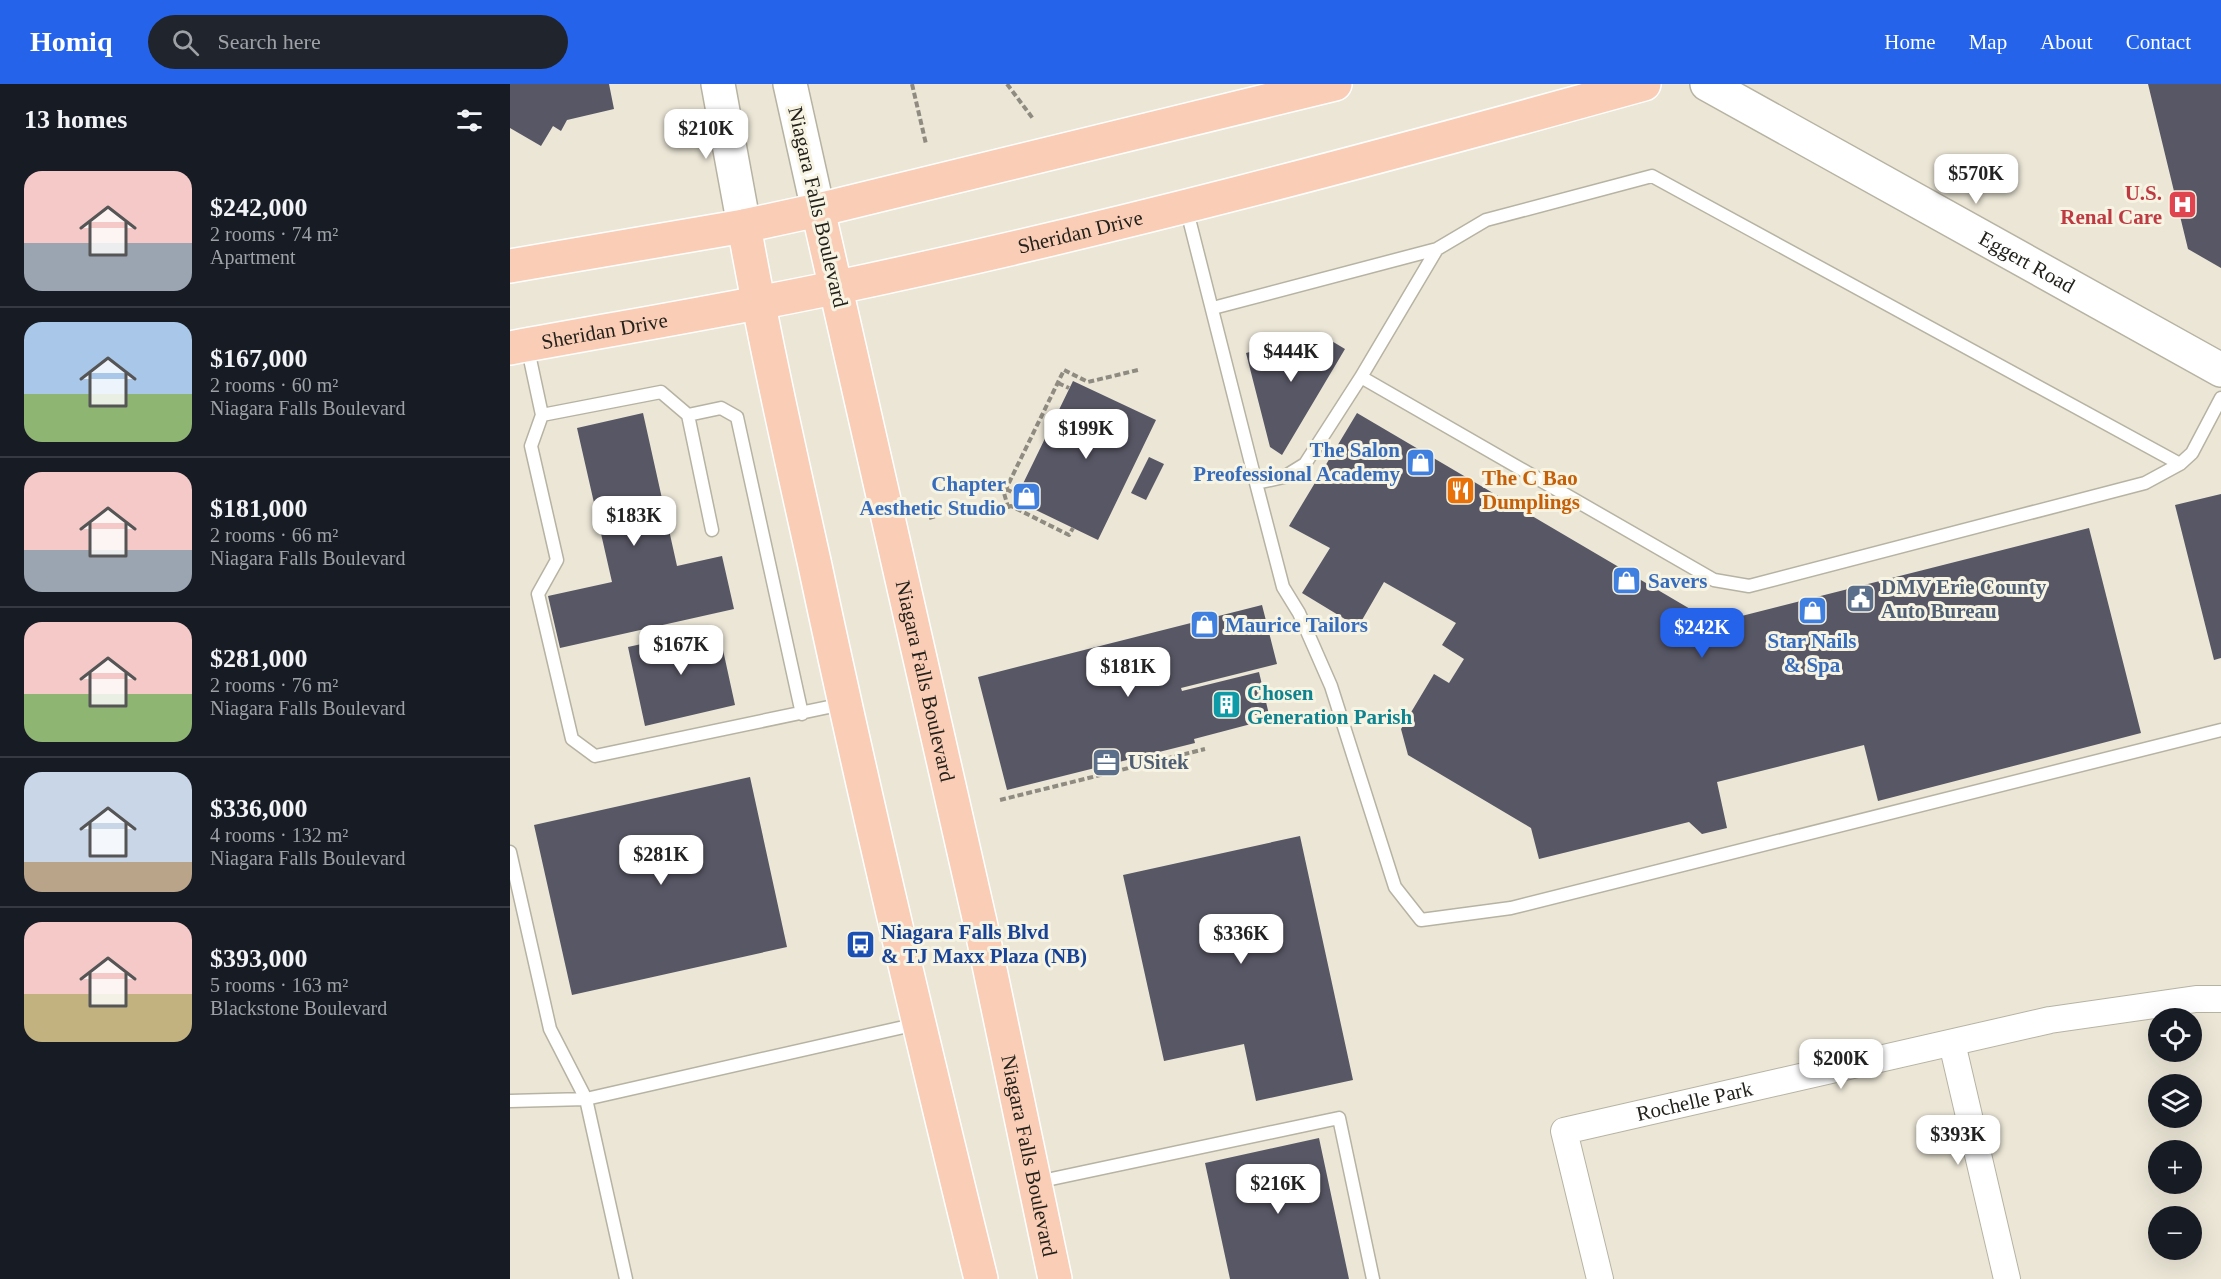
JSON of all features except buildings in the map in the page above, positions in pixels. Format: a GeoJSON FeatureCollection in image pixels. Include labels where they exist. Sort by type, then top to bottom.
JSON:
{"type":"FeatureCollection","features":[{"type":"Feature","properties":{"kind":"main road"},"geometry":{"type":"LineString","coordinates":[[510,266],[744,226],[818,210],[1335,84]]}},
{"type":"Feature","properties":{"kind":"main road","name":"Sheridan Drive"},"geometry":{"type":"LineString","coordinates":[[519,346],[837,288],[1186,205],[1465,134],[1644,84]]}},
{"type":"Feature","properties":{"kind":"main road","name":"Niagara Falls Boulevard"},"geometry":{"type":"LineString","coordinates":[[818,210],[980,922],[1055,1279]]}},
{"type":"Feature","properties":{"kind":"main road"},"geometry":{"type":"LineString","coordinates":[[744,226],[758,302],[844,704],[918,1024],[981,1279]]}},
{"type":"Feature","properties":{"kind":"street"},"geometry":{"type":"LineString","coordinates":[[718,84],[744,226]]}},
{"type":"Feature","properties":{"kind":"street","name":"Niagara Falls Boulevard"},"geometry":{"type":"LineString","coordinates":[[790,84],[818,210]]}},
{"type":"Feature","properties":{"kind":"street","name":"Eggert Road"},"geometry":{"type":"LineString","coordinates":[[1707,84],[2221,370]]}},
{"type":"Feature","properties":{"kind":"street","name":"Rochelle Park"},"geometry":{"type":"LineString","coordinates":[[1600,1279],[1564,1131],[2100,1011],[2196,999],[2221,999]]}},
{"type":"Feature","properties":{"kind":"street"},"geometry":{"type":"LineString","coordinates":[[1952,1043],[2007,1279]]}},
{"type":"Feature","properties":{"kind":"lane"},"geometry":{"type":"LineString","coordinates":[[1213,308],[1437,249],[1486,220],[1652,176],[2180,464]]}},
{"type":"Feature","properties":{"kind":"lane"},"geometry":{"type":"LineString","coordinates":[[1186,205],[1283,587],[1299,613],[1331,686],[1395,887],[1421,920],[1511,908],[2221,730]]}},
{"type":"Feature","properties":{"kind":"lane"},"geometry":{"type":"LineString","coordinates":[[1256,483],[1289,475],[1305,464],[1361,377],[1437,249]]}},
{"type":"Feature","properties":{"kind":"lane"},"geometry":{"type":"LineString","coordinates":[[519,346],[542,415],[531,446],[557,560],[538,594],[572,739],[595,756],[844,704]]}},
{"type":"Feature","properties":{"kind":"lane"},"geometry":{"type":"LineString","coordinates":[[1361,377],[1714,580],[1749,586],[2135,486],[2180,464],[2192,453],[2221,398]]}},
{"type":"Feature","properties":{"kind":"lane"},"geometry":{"type":"LineString","coordinates":[[542,415],[661,392],[688,415],[712,530]]}},
{"type":"Feature","properties":{"kind":"lane"},"geometry":{"type":"LineString","coordinates":[[688,415],[721,408],[737,417],[802,714]]}},
{"type":"Feature","properties":{"kind":"lane"},"geometry":{"type":"LineString","coordinates":[[510,852],[550,1029],[586,1099],[626,1279]]}},
{"type":"Feature","properties":{"kind":"lane"},"geometry":{"type":"LineString","coordinates":[[510,1101],[586,1099],[918,1024]]}},
{"type":"Feature","properties":{"kind":"lane"},"geometry":{"type":"LineString","coordinates":[[1035,1183],[1339,1118],[1373,1279]]}},
{"type":"Feature","properties":{"kind":"path"},"geometry":{"type":"LineString","coordinates":[[912,84],[926,144]]}},
{"type":"Feature","properties":{"kind":"path"},"geometry":{"type":"LineString","coordinates":[[1007,84],[1034,120]]}},
{"type":"Feature","properties":{"kind":"path"},"geometry":{"type":"LineString","coordinates":[[1008,507],[1004,493],[1064,370],[1088,382],[1138,370]]}},
{"type":"Feature","properties":{"kind":"path"},"geometry":{"type":"LineString","coordinates":[[1058,383],[1069,388]]}},
{"type":"Feature","properties":{"kind":"path"},"geometry":{"type":"LineString","coordinates":[[1006,489],[1018,495]]}},
{"type":"Feature","properties":{"kind":"path"},"geometry":{"type":"LineString","coordinates":[[998,510],[1011,506],[1069,535],[1073,528]]}},
{"type":"Feature","properties":{"kind":"path"},"geometry":{"type":"LineString","coordinates":[[929,518],[961,509]]}},
{"type":"Feature","properties":{"kind":"path"},"geometry":{"type":"LineString","coordinates":[[1000,800],[1205,749]]}},
{"type":"Feature","properties":{"kind":"place","name":"U.S. Renal Care"},"geometry":{"type":"Point","coordinates":[2183,205]}},
{"type":"Feature","properties":{"kind":"place","name":"The Salon Preofessional Academy"},"geometry":{"type":"Point","coordinates":[1421,462]}},
{"type":"Feature","properties":{"kind":"place","name":"The C Bao Dumplings"},"geometry":{"type":"Point","coordinates":[1461,490]}},
{"type":"Feature","properties":{"kind":"place","name":"Chapter Aesthetic Studio"},"geometry":{"type":"Point","coordinates":[1027,496]}},
{"type":"Feature","properties":{"kind":"place","name":"Savers"},"geometry":{"type":"Point","coordinates":[1627,581]}},
{"type":"Feature","properties":{"kind":"place","name":"DMV Erie County Auto Bureau"},"geometry":{"type":"Point","coordinates":[1860,599]}},
{"type":"Feature","properties":{"kind":"place","name":"Star Nails & Spa"},"geometry":{"type":"Point","coordinates":[1812,610]}},
{"type":"Feature","properties":{"kind":"place","name":"Maurice Tailors"},"geometry":{"type":"Point","coordinates":[1204,625]}},
{"type":"Feature","properties":{"kind":"place","name":"Chosen Generation Parish"},"geometry":{"type":"Point","coordinates":[1226,705]}},
{"type":"Feature","properties":{"kind":"place","name":"USitek"},"geometry":{"type":"Point","coordinates":[1107,762]}},
{"type":"Feature","properties":{"kind":"place","name":"Niagara Falls Blvd & TJ Maxx Plaza (NB)"},"geometry":{"type":"Point","coordinates":[860,944]}}]}
